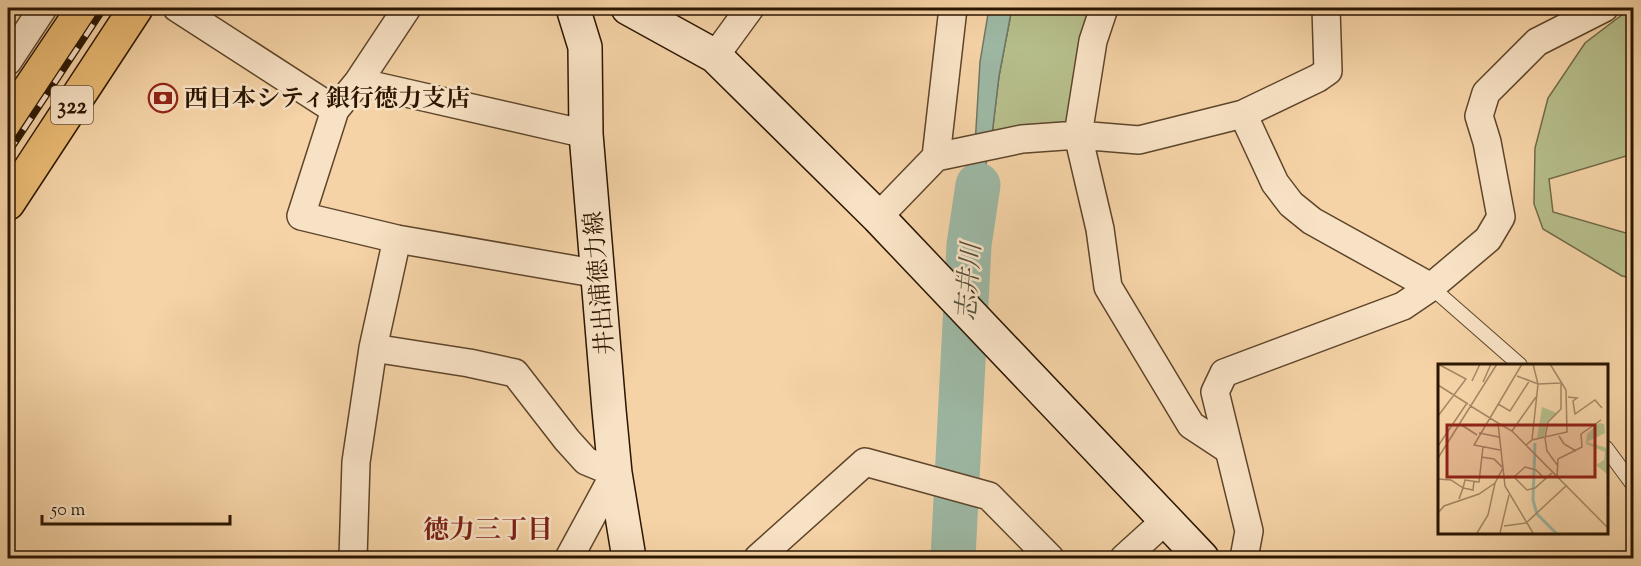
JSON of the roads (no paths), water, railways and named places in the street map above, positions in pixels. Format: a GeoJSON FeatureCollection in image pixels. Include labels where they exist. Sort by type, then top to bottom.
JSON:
{"type":"FeatureCollection","features":[{"type":"Feature","properties":{"kind":"highway","name":"322"},"geometry":{"type":"LineString","coordinates":[[8,122],[84,8]]}},
{"type":"Feature","properties":{"kind":"highway","name":"322"},"geometry":{"type":"LineString","coordinates":[[8,203],[136,8]]}},
{"type":"Feature","properties":{"kind":"street"},"geometry":{"type":"LineString","coordinates":[[8,61],[43,8]]}},
{"type":"Feature","properties":{"kind":"street"},"geometry":{"type":"LineString","coordinates":[[177,8],[335,111]]}},
{"type":"Feature","properties":{"kind":"street"},"geometry":{"type":"LineString","coordinates":[[407,8],[358,82],[335,111],[302,216],[397,239],[599,274]]}},
{"type":"Feature","properties":{"kind":"street","name":"井出浦徳力線"},"geometry":{"type":"LineString","coordinates":[[573,8],[585,47],[586,134],[615,473],[628,558]]}},
{"type":"Feature","properties":{"kind":"street"},"geometry":{"type":"LineString","coordinates":[[628,8],[715,56],[878,217],[1202,558]]}},
{"type":"Feature","properties":{"kind":"street"},"geometry":{"type":"LineString","coordinates":[[715,56],[750,8]]}},
{"type":"Feature","properties":{"kind":"street"},"geometry":{"type":"LineString","coordinates":[[936,157],[953,8]]}},
{"type":"Feature","properties":{"kind":"street"},"geometry":{"type":"LineString","coordinates":[[1104,8],[1093,41],[1078,135],[1100,230],[1108,287],[1191,425],[1229,450]]}},
{"type":"Feature","properties":{"kind":"street"},"geometry":{"type":"LineString","coordinates":[[878,217],[936,157],[1022,139],[1078,135],[1139,140],[1243,114],[1328,71],[1326,8]]}},
{"type":"Feature","properties":{"kind":"street"},"geometry":{"type":"LineString","coordinates":[[1244,558],[1249,531],[1215,392],[1224,373],[1402,306],[1431,287],[1488,239],[1502,217],[1479,116],[1486,93],[1537,42],[1604,8]]}},
{"type":"Feature","properties":{"kind":"street"},"geometry":{"type":"LineString","coordinates":[[358,82],[586,134]]}},
{"type":"Feature","properties":{"kind":"street"},"geometry":{"type":"LineString","coordinates":[[1243,114],[1275,183],[1291,204],[1312,221],[1431,287]]}},
{"type":"Feature","properties":{"kind":"street"},"geometry":{"type":"LineString","coordinates":[[353,558],[356,462],[373,348],[397,239]]}},
{"type":"Feature","properties":{"kind":"street"},"geometry":{"type":"LineString","coordinates":[[373,348],[469,363],[515,374],[586,461],[615,473],[569,558]]}},
{"type":"Feature","properties":{"kind":"street"},"geometry":{"type":"LineString","coordinates":[[758,558],[865,462],[989,496],[1050,558]]}},
{"type":"Feature","properties":{"kind":"street"},"geometry":{"type":"LineString","coordinates":[[1124,558],[1166,520]]}},
{"type":"Feature","properties":{"kind":"lane"},"geometry":{"type":"LineString","coordinates":[[1431,287],[1519,364]]}},
{"type":"Feature","properties":{"kind":"lane"},"geometry":{"type":"LineString","coordinates":[[1608,451],[1634,486]]}},
{"type":"Feature","properties":{"kind":"waterway","name":"志井川"},"geometry":{"type":"LineString","coordinates":[[953,558],[969,245],[978,185]]}},
{"type":"Feature","properties":{"kind":"railway"},"geometry":{"type":"LineString","coordinates":[[8,153],[104,8]]}},
{"type":"Feature","properties":{"kind":"place","name":"西日本シティ銀行徳力支店"},"geometry":{"type":"Point","coordinates":[163,98]}},
{"type":"Feature","properties":{"kind":"district","name":"徳力三丁目"},"geometry":{"type":"Point","coordinates":[488,529]}}]}
